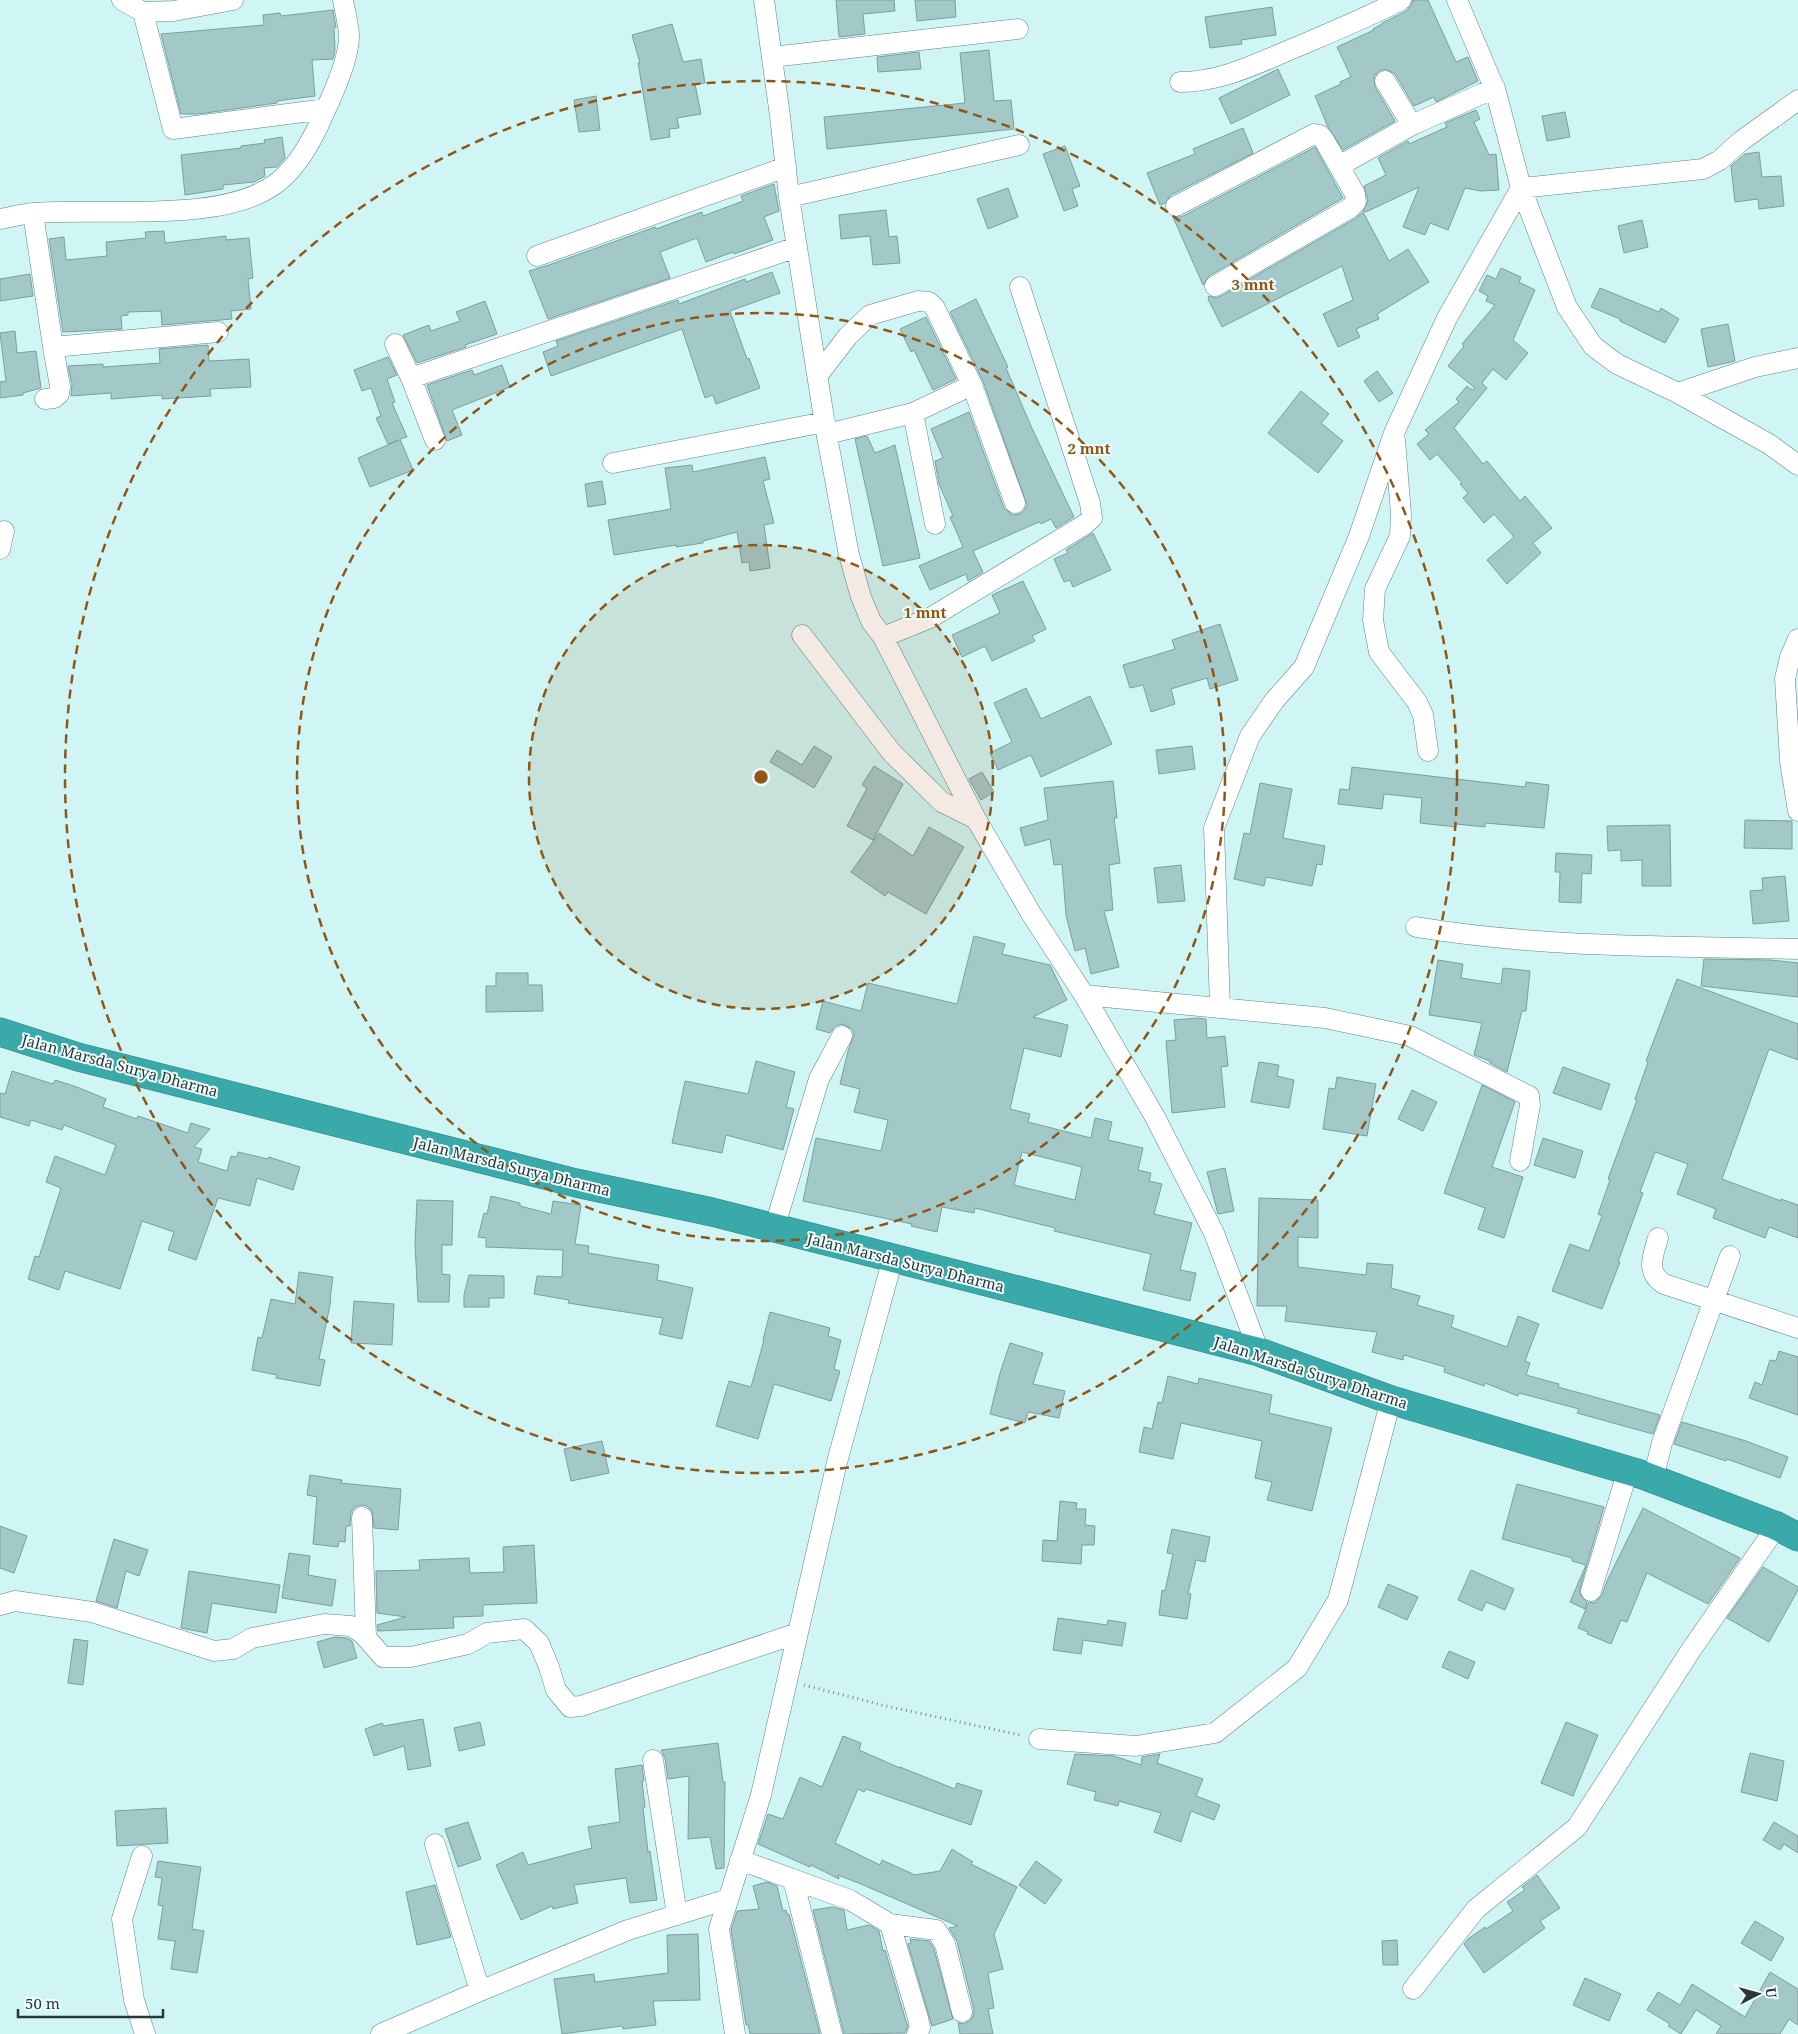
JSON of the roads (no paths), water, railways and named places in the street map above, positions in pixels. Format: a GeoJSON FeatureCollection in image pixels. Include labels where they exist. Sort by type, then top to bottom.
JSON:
{"type":"FeatureCollection","features":[{"type":"Feature","properties":{"kind":"highway","name":"Jalan Marsda Surya Dharma"},"geometry":{"type":"LineString","coordinates":[[0,1032],[78,1057],[576,1184],[712,1212],[1259,1352],[1391,1400],[1628,1470],[1791,1528]]}},
{"type":"Feature","properties":{"kind":"street"},"geometry":{"type":"LineString","coordinates":[[122,0],[143,12],[174,10],[233,0]]}},
{"type":"Feature","properties":{"kind":"street"},"geometry":{"type":"LineString","coordinates":[[0,219],[34,213],[218,207],[252,196],[278,182],[297,162],[316,131],[344,60],[349,35],[343,0]]}},
{"type":"Feature","properties":{"kind":"street"},"geometry":{"type":"LineString","coordinates":[[764,0],[789,197],[826,428],[849,556],[861,597],[871,621],[883,637],[976,818],[1032,915],[1084,995],[1154,1117],[1214,1233],[1259,1352]]}},
{"type":"Feature","properties":{"kind":"street"},"geometry":{"type":"LineString","coordinates":[[1180,82],[1200,82],[1233,74],[1372,15],[1401,0]]}},
{"type":"Feature","properties":{"kind":"street"},"geometry":{"type":"LineString","coordinates":[[1458,0],[1495,88],[1521,188],[1567,307],[1593,346],[1617,364],[1678,393],[1769,444],[1798,465]]}},
{"type":"Feature","properties":{"kind":"street"},"geometry":{"type":"LineString","coordinates":[[143,12],[173,129],[326,109]]}},
{"type":"Feature","properties":{"kind":"street"},"geometry":{"type":"LineString","coordinates":[[772,57],[1018,29]]}},
{"type":"Feature","properties":{"kind":"street"},"geometry":{"type":"LineString","coordinates":[[1385,81],[1412,125]]}},
{"type":"Feature","properties":{"kind":"street"},"geometry":{"type":"LineString","coordinates":[[1339,166],[1412,125],[1495,88]]}},
{"type":"Feature","properties":{"kind":"street"},"geometry":{"type":"LineString","coordinates":[[1521,188],[1703,169],[1720,160],[1741,141],[1798,100]]}},
{"type":"Feature","properties":{"kind":"street"},"geometry":{"type":"LineString","coordinates":[[1176,206],[1314,134],[1320,135],[1324,140],[1356,194],[1356,202],[1350,208],[1215,286]]}},
{"type":"Feature","properties":{"kind":"street"},"geometry":{"type":"LineString","coordinates":[[789,197],[1020,145]]}},
{"type":"Feature","properties":{"kind":"street"},"geometry":{"type":"LineString","coordinates":[[537,256],[786,166]]}},
{"type":"Feature","properties":{"kind":"street"},"geometry":{"type":"LineString","coordinates":[[1220,1007],[1214,828],[1250,736],[1274,701],[1304,667],[1360,536],[1394,433],[1447,318],[1521,188]]}},
{"type":"Feature","properties":{"kind":"street"},"geometry":{"type":"LineString","coordinates":[[34,213],[60,386],[59,394],[54,398],[45,399]]}},
{"type":"Feature","properties":{"kind":"street"},"geometry":{"type":"LineString","coordinates":[[411,378],[797,247]]}},
{"type":"Feature","properties":{"kind":"street"},"geometry":{"type":"LineString","coordinates":[[883,637],[930,618],[1084,525],[1092,518],[1090,503],[1020,287]]}},
{"type":"Feature","properties":{"kind":"street"},"geometry":{"type":"LineString","coordinates":[[818,375],[848,336],[870,315],[918,301],[929,302],[935,308],[972,384],[1015,503]]}},
{"type":"Feature","properties":{"kind":"street"},"geometry":{"type":"LineString","coordinates":[[53,347],[218,332]]}},
{"type":"Feature","properties":{"kind":"street"},"geometry":{"type":"LineString","coordinates":[[394,344],[411,378],[435,440]]}},
{"type":"Feature","properties":{"kind":"street"},"geometry":{"type":"LineString","coordinates":[[1678,393],[1756,367],[1798,358]]}},
{"type":"Feature","properties":{"kind":"street"},"geometry":{"type":"LineString","coordinates":[[613,463],[913,413],[972,384]]}},
{"type":"Feature","properties":{"kind":"street"},"geometry":{"type":"LineString","coordinates":[[913,413],[935,524]]}},
{"type":"Feature","properties":{"kind":"street"},"geometry":{"type":"LineString","coordinates":[[1394,433],[1401,514],[1400,536],[1375,589],[1372,620],[1379,652],[1417,702],[1423,716],[1428,751]]}},
{"type":"Feature","properties":{"kind":"street"},"geometry":{"type":"LineString","coordinates":[[802,635],[892,753],[942,802],[976,818]]}},
{"type":"Feature","properties":{"kind":"street"},"geometry":{"type":"LineString","coordinates":[[1798,639],[1790,657],[1785,679],[1790,761],[1798,811]]}},
{"type":"Feature","properties":{"kind":"street"},"geometry":{"type":"LineString","coordinates":[[1416,928],[1576,945],[1798,949]]}},
{"type":"Feature","properties":{"kind":"street"},"geometry":{"type":"LineString","coordinates":[[1084,995],[1325,1018],[1410,1036],[1529,1096],[1530,1105],[1520,1161]]}},
{"type":"Feature","properties":{"kind":"street"},"geometry":{"type":"LineString","coordinates":[[774,1229],[819,1079],[842,1036]]}},
{"type":"Feature","properties":{"kind":"street"},"geometry":{"type":"LineString","coordinates":[[1658,1238],[1652,1269],[1656,1279],[1664,1284],[1798,1328]]}},
{"type":"Feature","properties":{"kind":"street"},"geometry":{"type":"LineString","coordinates":[[1653,1479],[1662,1443],[1730,1256]]}},
{"type":"Feature","properties":{"kind":"street"},"geometry":{"type":"LineString","coordinates":[[735,2034],[719,1929],[761,1795],[837,1462],[893,1258]]}},
{"type":"Feature","properties":{"kind":"street"},"geometry":{"type":"LineString","coordinates":[[1039,1739],[1136,1746],[1215,1733],[1297,1668],[1338,1600],[1391,1400]]}},
{"type":"Feature","properties":{"kind":"street"},"geometry":{"type":"LineString","coordinates":[[1591,1591],[1628,1470]]}},
{"type":"Feature","properties":{"kind":"street"},"geometry":{"type":"LineString","coordinates":[[362,1517],[366,1637]]}},
{"type":"Feature","properties":{"kind":"street"},"geometry":{"type":"LineString","coordinates":[[1412,1989],[1476,1909],[1577,1827],[1691,1650],[1791,1528]]}},
{"type":"Feature","properties":{"kind":"street"},"geometry":{"type":"LineString","coordinates":[[0,1605],[15,1601],[92,1612],[214,1651],[233,1649],[252,1638],[324,1624],[351,1626],[366,1637],[382,1657],[411,1657],[468,1644],[488,1633],[524,1629],[538,1643],[549,1667],[556,1690],[570,1707],[581,1706],[798,1633]]}},
{"type":"Feature","properties":{"kind":"street"},"geometry":{"type":"LineString","coordinates":[[653,1760],[677,1915]]}},
{"type":"Feature","properties":{"kind":"street"},"geometry":{"type":"LineString","coordinates":[[435,1844],[480,1991]]}},
{"type":"Feature","properties":{"kind":"street"},"geometry":{"type":"LineString","coordinates":[[142,1856],[122,1919],[134,2000],[145,2034]]}},
{"type":"Feature","properties":{"kind":"street"},"geometry":{"type":"LineString","coordinates":[[740,1860],[850,1900],[890,1924],[936,1930],[945,1944],[962,2012]]}},
{"type":"Feature","properties":{"kind":"street"},"geometry":{"type":"LineString","coordinates":[[793,1879],[832,2034]]}},
{"type":"Feature","properties":{"kind":"street"},"geometry":{"type":"LineString","coordinates":[[381,2034],[628,1930],[728,1899]]}},
{"type":"Feature","properties":{"kind":"street"},"geometry":{"type":"LineString","coordinates":[[890,1924],[918,2018],[920,2028],[917,2034]]}}]}
